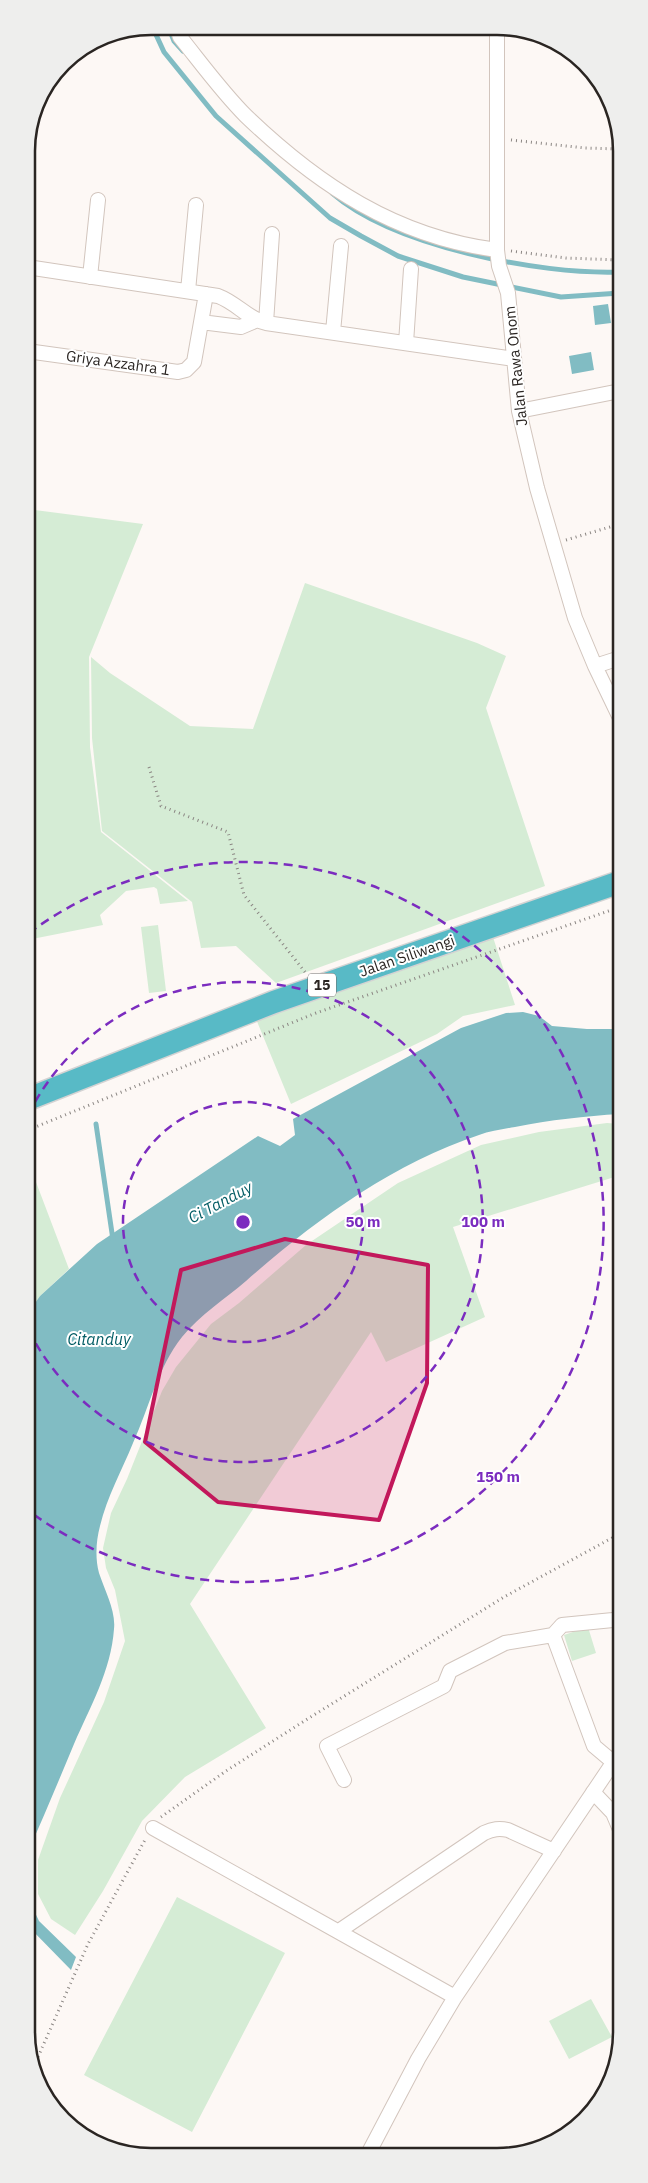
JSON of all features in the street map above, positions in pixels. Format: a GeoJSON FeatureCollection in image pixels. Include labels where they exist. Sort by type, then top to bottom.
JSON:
{"type":"FeatureCollection","features":[{"type":"Feature","properties":{"kind":"highway","name":"Jalan Siliwangi"},"geometry":{"type":"LineString","coordinates":[[35,1096],[311,989],[613,884]]}},
{"type":"Feature","properties":{"kind":"street"},"geometry":{"type":"LineString","coordinates":[[179,35],[245,114],[284,150],[342,195],[420,233],[498,257]]}},
{"type":"Feature","properties":{"kind":"street","name":"Jalan Rawa Onom"},"geometry":{"type":"LineString","coordinates":[[497,35],[498,257],[506,287],[519,411],[537,488],[575,618],[613,703]]}},
{"type":"Feature","properties":{"kind":"street"},"geometry":{"type":"LineString","coordinates":[[90,277],[98,200]]}},
{"type":"Feature","properties":{"kind":"street"},"geometry":{"type":"LineString","coordinates":[[188,291],[196,206]]}},
{"type":"Feature","properties":{"kind":"street"},"geometry":{"type":"LineString","coordinates":[[260,322],[272,234]]}},
{"type":"Feature","properties":{"kind":"street"},"geometry":{"type":"LineString","coordinates":[[333,332],[341,246]]}},
{"type":"Feature","properties":{"kind":"street"},"geometry":{"type":"LineString","coordinates":[[35,267],[206,294],[226,299],[260,322]]}},
{"type":"Feature","properties":{"kind":"street"},"geometry":{"type":"LineString","coordinates":[[406,343],[411,269]]}},
{"type":"Feature","properties":{"kind":"street","name":"Griya Azzahra 1"},"geometry":{"type":"LineString","coordinates":[[35,352],[178,372],[186,370],[194,362],[206,294]]}},
{"type":"Feature","properties":{"kind":"street"},"geometry":{"type":"LineString","coordinates":[[201,322],[241,326],[260,322],[514,359]]}},
{"type":"Feature","properties":{"kind":"street"},"geometry":{"type":"LineString","coordinates":[[519,411],[613,391]]}},
{"type":"Feature","properties":{"kind":"street"},"geometry":{"type":"LineString","coordinates":[[595,666],[613,660]]}},
{"type":"Feature","properties":{"kind":"street"},"geometry":{"type":"LineString","coordinates":[[344,1780],[327,1746],[444,1686],[450,1671],[505,1643],[553,1635],[562,1625],[613,1620]]}},
{"type":"Feature","properties":{"kind":"street"},"geometry":{"type":"LineString","coordinates":[[553,1635],[594,1746],[613,1754]]}},
{"type":"Feature","properties":{"kind":"street"},"geometry":{"type":"LineString","coordinates":[[371,2148],[418,2060],[455,1997],[613,1762]]}},
{"type":"Feature","properties":{"kind":"street"},"geometry":{"type":"LineString","coordinates":[[593,1792],[613,1813]]}},
{"type":"Feature","properties":{"kind":"street"},"geometry":{"type":"LineString","coordinates":[[153,1828],[455,1997]]}},
{"type":"Feature","properties":{"kind":"street"},"geometry":{"type":"LineString","coordinates":[[339,1931],[492,1829],[501,1828],[508,1830],[554,1851]]}},
{"type":"Feature","properties":{"kind":"path"},"geometry":{"type":"LineString","coordinates":[[498,139],[585,148],[613,149]]}},
{"type":"Feature","properties":{"kind":"path"},"geometry":{"type":"LineString","coordinates":[[498,257],[613,260]]}},
{"type":"Feature","properties":{"kind":"path"},"geometry":{"type":"LineString","coordinates":[[554,544],[613,526]]}},
{"type":"Feature","properties":{"kind":"path"},"geometry":{"type":"LineString","coordinates":[[149,767],[161,806],[228,832],[244,895],[306,973],[311,989]]}},
{"type":"Feature","properties":{"kind":"path"},"geometry":{"type":"LineString","coordinates":[[35,1127],[316,1013],[613,908]]}},
{"type":"Feature","properties":{"kind":"path"},"geometry":{"type":"LineString","coordinates":[[38,2058],[88,1944],[141,1844],[163,1814],[309,1718],[504,1597],[613,1537]]}},
{"type":"Feature","properties":{"kind":"highlighted area"},"geometry":{"type":"Polygon","coordinates":[[[285,1239],[428,1265],[427,1383],[379,1520],[218,1502],[145,1442],[181,1270],[285,1239]]]}},
{"type":"Feature","properties":{"kind":"green space"},"geometry":{"type":"Polygon","coordinates":[[[35,510],[143,524],[89,657],[90,747],[101,832],[188,901],[160,904],[157,889],[154,887],[126,891],[100,915],[103,925],[35,938],[35,510]]]}},
{"type":"Feature","properties":{"kind":"green space"},"geometry":{"type":"Polygon","coordinates":[[[305,583],[477,643],[506,656],[486,708],[545,886],[276,983],[236,946],[201,948],[192,902],[102,831],[92,738],[91,657],[110,673],[190,726],[253,729],[305,583]]]}},
{"type":"Feature","properties":{"kind":"green space"},"geometry":{"type":"Polygon","coordinates":[[[158,925],[166,991],[149,993],[141,927],[158,925]]]}},
{"type":"Feature","properties":{"kind":"green space"},"geometry":{"type":"Polygon","coordinates":[[[492,934],[515,1005],[463,1016],[437,1034],[291,1104],[256,1019],[492,934]]]}},
{"type":"Feature","properties":{"kind":"green space"},"geometry":{"type":"Polygon","coordinates":[[[613,1123],[613,1177],[453,1227],[485,1317],[386,1362],[371,1332],[190,1604],[266,1728],[185,1777],[142,1821],[103,1891],[75,1935],[51,1919],[38,1894],[38,1860],[60,1798],[104,1702],[125,1641],[115,1590],[106,1568],[103,1548],[111,1513],[127,1479],[162,1391],[176,1367],[211,1324],[239,1303],[306,1245],[398,1183],[481,1145],[539,1132],[613,1123]]]}},
{"type":"Feature","properties":{"kind":"green space"},"geometry":{"type":"Polygon","coordinates":[[[35,1179],[69,1269],[35,1303],[35,1179]]]}},
{"type":"Feature","properties":{"kind":"green space"},"geometry":{"type":"Polygon","coordinates":[[[588,1627],[596,1653],[572,1661],[564,1635],[588,1627]]]}},
{"type":"Feature","properties":{"kind":"green space"},"geometry":{"type":"Polygon","coordinates":[[[177,1897],[285,1953],[192,2132],[84,2075],[177,1897]]]}},
{"type":"Feature","properties":{"kind":"green space"},"geometry":{"type":"Polygon","coordinates":[[[591,1999],[612,2037],[569,2059],[549,2021],[591,1999]]]}},
{"type":"Feature","properties":{"kind":"water"},"geometry":{"type":"Polygon","coordinates":[[[608,304],[611,323],[595,325],[593,306],[608,304]]]}},
{"type":"Feature","properties":{"kind":"water"},"geometry":{"type":"Polygon","coordinates":[[[591,352],[594,370],[572,374],[569,356],[591,352]]]}},
{"type":"Feature","properties":{"kind":"water","name":"Citanduy"},"geometry":{"type":"Polygon","coordinates":[[[523,1012],[539,1016],[552,1026],[613,1029],[613,1115],[554,1120],[492,1131],[447,1147],[415,1162],[355,1196],[299,1237],[205,1314],[182,1337],[160,1374],[139,1430],[103,1515],[96,1550],[99,1573],[110,1601],[114,1622],[109,1659],[99,1688],[35,1836],[35,1303],[40,1296],[97,1244],[258,1136],[280,1146],[295,1135],[293,1119],[461,1028],[506,1013],[523,1012]]]}},
{"type":"Feature","properties":{"kind":"water"},"geometry":{"type":"Polygon","coordinates":[[[35,1913],[39,1921],[76,1957],[71,1970],[35,1933],[35,1913]]]}},
{"type":"Feature","properties":{"kind":"waterway"},"geometry":{"type":"LineString","coordinates":[[156,35],[164,52],[216,116],[330,218],[361,236],[398,256],[463,277],[561,297],[613,293]]}},
{"type":"Feature","properties":{"kind":"waterway"},"geometry":{"type":"LineString","coordinates":[[172,35],[174,41],[183,51]]}},
{"type":"Feature","properties":{"kind":"waterway"},"geometry":{"type":"LineString","coordinates":[[332,193],[359,212],[391,228],[468,254],[549,268],[587,272],[613,272]]}},
{"type":"Feature","properties":{"kind":"waterway"},"geometry":{"type":"LineString","coordinates":[[96,1124],[113,1240]]}},
{"type":"Feature","properties":{"kind":"water label","name":"Ci Tanduy"},"geometry":{"type":"Point","coordinates":[220,1202]}}]}
